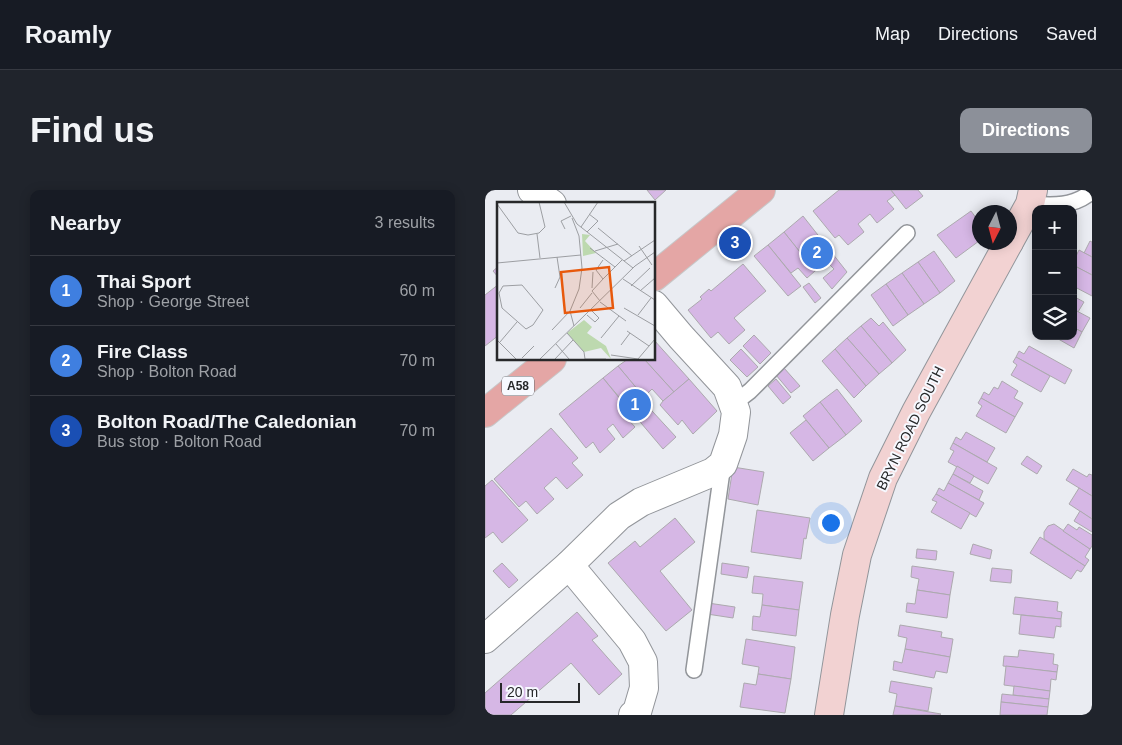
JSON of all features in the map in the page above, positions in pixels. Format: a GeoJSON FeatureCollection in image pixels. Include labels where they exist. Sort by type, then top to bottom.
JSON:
{"type":"FeatureCollection","features":[{"type":"Feature","properties":{"kind":"main road"},"geometry":{"type":"LineString","coordinates":[[655,276],[761,190]]}},
{"type":"Feature","properties":{"kind":"main road","name":"BRYN ROAD SOUTH"},"geometry":{"type":"LineString","coordinates":[[1017,226],[1031,197]]}},
{"type":"Feature","properties":{"kind":"main road","name":"BRYN ROAD SOUTH"},"geometry":{"type":"LineString","coordinates":[[829,715],[857,555],[883,478],[916,412],[1005,250]]}},
{"type":"Feature","properties":{"kind":"main road","name":"A58"},"geometry":{"type":"LineString","coordinates":[[485,413],[551,360]]}},
{"type":"Feature","properties":{"kind":"street"},"geometry":{"type":"LineString","coordinates":[[532,190],[549,202]]}},
{"type":"Feature","properties":{"kind":"street"},"geometry":{"type":"LineString","coordinates":[[485,639],[569,565],[619,516],[641,502],[713,472],[723,464],[733,435],[736,412],[727,387],[655,305]]}},
{"type":"Feature","properties":{"kind":"street"},"geometry":{"type":"LineString","coordinates":[[569,565],[632,641],[643,662],[644,688],[637,712],[633,715]]}},
{"type":"Feature","properties":{"kind":"lane"},"geometry":{"type":"LineString","coordinates":[[1031,197],[1049,206],[1065,205],[1086,197],[1092,191]]}},
{"type":"Feature","properties":{"kind":"lane"},"geometry":{"type":"LineString","coordinates":[[733,404],[750,391],[907,232]]}},
{"type":"Feature","properties":{"kind":"lane"},"geometry":{"type":"LineString","coordinates":[[694,670],[723,464]]}},
{"type":"Feature","properties":{"kind":"building"},"geometry":{"type":"Polygon","coordinates":[[[647,190],[666,190],[655,200],[647,190]]]}},
{"type":"Feature","properties":{"kind":"building"},"geometry":{"type":"Polygon","coordinates":[[[839,190],[891,190],[895,195],[887,201],[894,209],[877,223],[870,214],[858,224],[864,232],[848,245],[839,235],[835,238],[813,211],[839,190]]]}},
{"type":"Feature","properties":{"kind":"building"},"geometry":{"type":"Polygon","coordinates":[[[891,190],[918,190],[923,196],[906,209],[891,190]]]}},
{"type":"Feature","properties":{"kind":"building"},"geometry":{"type":"Polygon","coordinates":[[[971,211],[972,212],[972,246],[956,258],[937,235],[971,211]]]}},
{"type":"Feature","properties":{"kind":"building"},"geometry":{"type":"Polygon","coordinates":[[[803,216],[847,272],[832,289],[823,278],[834,269],[827,262],[815,271],[784,232],[803,216]]]}},
{"type":"Feature","properties":{"kind":"building"},"geometry":{"type":"Polygon","coordinates":[[[784,232],[815,271],[807,278],[798,268],[791,273],[768,245],[784,232]]]}},
{"type":"Feature","properties":{"kind":"building"},"geometry":{"type":"Polygon","coordinates":[[[1090,241],[1092,242],[1092,257],[1084,253],[1090,241]]]}},
{"type":"Feature","properties":{"kind":"building"},"geometry":{"type":"Polygon","coordinates":[[[768,245],[801,286],[788,296],[754,256],[768,245]]]}},
{"type":"Feature","properties":{"kind":"building"},"geometry":{"type":"Polygon","coordinates":[[[1079,250],[1092,257],[1092,275],[1077,267],[1077,254],[1079,250]]]}},
{"type":"Feature","properties":{"kind":"building"},"geometry":{"type":"Polygon","coordinates":[[[934,251],[955,281],[940,293],[918,262],[934,251]]]}},
{"type":"Feature","properties":{"kind":"building"},"geometry":{"type":"Polygon","coordinates":[[[918,262],[940,293],[924,304],[902,273],[918,262]]]}},
{"type":"Feature","properties":{"kind":"building"},"geometry":{"type":"Polygon","coordinates":[[[743,264],[766,291],[734,318],[745,330],[729,344],[718,332],[711,338],[688,310],[702,299],[700,297],[709,289],[711,291],[743,264]]]}},
{"type":"Feature","properties":{"kind":"building"},"geometry":{"type":"Polygon","coordinates":[[[1077,267],[1092,275],[1092,296],[1077,288],[1077,267]]]}},
{"type":"Feature","properties":{"kind":"building"},"geometry":{"type":"Polygon","coordinates":[[[497,268],[497,276],[493,271],[497,268]]]}},
{"type":"Feature","properties":{"kind":"building"},"geometry":{"type":"Polygon","coordinates":[[[902,273],[924,304],[908,315],[886,284],[902,273]]]}},
{"type":"Feature","properties":{"kind":"building"},"geometry":{"type":"Polygon","coordinates":[[[809,283],[821,298],[815,303],[803,287],[809,283]]]}},
{"type":"Feature","properties":{"kind":"building"},"geometry":{"type":"Polygon","coordinates":[[[886,284],[908,315],[893,326],[871,295],[886,284]]]}},
{"type":"Feature","properties":{"kind":"building"},"geometry":{"type":"Polygon","coordinates":[[[497,286],[497,337],[485,346],[485,295],[497,286]]]}},
{"type":"Feature","properties":{"kind":"building"},"geometry":{"type":"Polygon","coordinates":[[[1077,298],[1084,302],[1077,311],[1077,298]]]}},
{"type":"Feature","properties":{"kind":"building"},"geometry":{"type":"Polygon","coordinates":[[[1077,311],[1090,318],[1082,332],[1077,329],[1077,311]]]}},
{"type":"Feature","properties":{"kind":"building"},"geometry":{"type":"Polygon","coordinates":[[[871,318],[879,326],[883,322],[906,350],[892,363],[861,326],[871,318]]]}},
{"type":"Feature","properties":{"kind":"building"},"geometry":{"type":"Polygon","coordinates":[[[861,326],[892,363],[879,374],[847,338],[861,326]]]}},
{"type":"Feature","properties":{"kind":"building"},"geometry":{"type":"Polygon","coordinates":[[[1077,329],[1082,332],[1074,348],[1060,340],[1077,340],[1077,329]]]}},
{"type":"Feature","properties":{"kind":"building"},"geometry":{"type":"Polygon","coordinates":[[[754,335],[771,353],[760,364],[743,346],[754,335]]]}},
{"type":"Feature","properties":{"kind":"building"},"geometry":{"type":"Polygon","coordinates":[[[847,338],[879,374],[866,386],[835,349],[847,338]]]}},
{"type":"Feature","properties":{"kind":"building"},"geometry":{"type":"Polygon","coordinates":[[[655,341],[689,379],[674,392],[645,360],[655,360],[655,341]]]}},
{"type":"Feature","properties":{"kind":"building"},"geometry":{"type":"Polygon","coordinates":[[[1029,346],[1072,370],[1065,384],[1016,357],[1019,351],[1024,354],[1029,346]]]}},
{"type":"Feature","properties":{"kind":"building"},"geometry":{"type":"Polygon","coordinates":[[[741,349],[758,367],[747,377],[730,360],[741,349]]]}},
{"type":"Feature","properties":{"kind":"building"},"geometry":{"type":"Polygon","coordinates":[[[835,349],[866,386],[854,398],[822,361],[835,349]]]}},
{"type":"Feature","properties":{"kind":"building"},"geometry":{"type":"Polygon","coordinates":[[[1016,357],[1050,376],[1041,392],[1011,375],[1017,365],[1013,362],[1016,357]]]}},
{"type":"Feature","properties":{"kind":"building"},"geometry":{"type":"Polygon","coordinates":[[[627,360],[645,360],[674,392],[663,401],[652,389],[644,397],[618,366],[627,360]]]}},
{"type":"Feature","properties":{"kind":"building"},"geometry":{"type":"Polygon","coordinates":[[[618,366],[644,397],[641,399],[676,437],[663,449],[603,378],[618,366]]]}},
{"type":"Feature","properties":{"kind":"building"},"geometry":{"type":"Polygon","coordinates":[[[784,368],[800,386],[791,393],[776,375],[784,368]]]}},
{"type":"Feature","properties":{"kind":"building"},"geometry":{"type":"Polygon","coordinates":[[[603,378],[629,410],[624,415],[635,427],[623,438],[613,424],[607,429],[615,439],[600,453],[593,442],[586,448],[559,414],[603,378]]]}},
{"type":"Feature","properties":{"kind":"building"},"geometry":{"type":"Polygon","coordinates":[[[689,379],[717,411],[693,434],[682,420],[678,425],[660,405],[689,379]]]}},
{"type":"Feature","properties":{"kind":"building"},"geometry":{"type":"Polygon","coordinates":[[[776,379],[791,397],[783,404],[768,386],[776,379]]]}},
{"type":"Feature","properties":{"kind":"building"},"geometry":{"type":"Polygon","coordinates":[[[1002,381],[1018,391],[1014,398],[1023,403],[1015,417],[981,398],[984,392],[989,395],[994,387],[998,389],[1002,381]]]}},
{"type":"Feature","properties":{"kind":"building"},"geometry":{"type":"Polygon","coordinates":[[[837,389],[862,421],[846,435],[820,402],[837,389]]]}},
{"type":"Feature","properties":{"kind":"building"},"geometry":{"type":"Polygon","coordinates":[[[981,398],[1015,417],[1006,433],[976,416],[982,406],[978,403],[981,398]]]}},
{"type":"Feature","properties":{"kind":"building"},"geometry":{"type":"Polygon","coordinates":[[[820,402],[846,435],[829,448],[803,416],[820,402]]]}},
{"type":"Feature","properties":{"kind":"building"},"geometry":{"type":"Polygon","coordinates":[[[806,420],[829,448],[813,461],[790,433],[806,420]]]}},
{"type":"Feature","properties":{"kind":"building"},"geometry":{"type":"Polygon","coordinates":[[[551,428],[578,458],[572,463],[583,475],[567,489],[556,477],[544,488],[554,499],[537,514],[526,501],[519,507],[494,479],[551,428]]]}},
{"type":"Feature","properties":{"kind":"building"},"geometry":{"type":"Polygon","coordinates":[[[966,432],[995,448],[987,462],[953,443],[956,437],[961,440],[966,432]]]}},
{"type":"Feature","properties":{"kind":"building"},"geometry":{"type":"Polygon","coordinates":[[[953,443],[997,468],[988,484],[948,462],[954,451],[950,449],[953,443]]]}},
{"type":"Feature","properties":{"kind":"building"},"geometry":{"type":"Polygon","coordinates":[[[1027,456],[1042,466],[1037,474],[1021,464],[1027,456]]]}},
{"type":"Feature","properties":{"kind":"building"},"geometry":{"type":"Polygon","coordinates":[[[957,466],[974,476],[970,483],[953,474],[957,466]]]}},
{"type":"Feature","properties":{"kind":"building"},"geometry":{"type":"Polygon","coordinates":[[[733,467],[764,472],[758,505],[728,499],[733,467]]]}},
{"type":"Feature","properties":{"kind":"building"},"geometry":{"type":"Polygon","coordinates":[[[1073,469],[1087,477],[1089,474],[1092,475],[1092,496],[1066,480],[1073,469]]]}},
{"type":"Feature","properties":{"kind":"building"},"geometry":{"type":"Polygon","coordinates":[[[953,474],[983,491],[979,500],[948,483],[953,474]]]}},
{"type":"Feature","properties":{"kind":"building"},"geometry":{"type":"Polygon","coordinates":[[[492,480],[528,520],[502,543],[493,532],[485,538],[485,486],[492,480]]]}},
{"type":"Feature","properties":{"kind":"building"},"geometry":{"type":"Polygon","coordinates":[[[948,483],[984,503],[976,517],[936,494],[939,488],[944,491],[948,483]]]}},
{"type":"Feature","properties":{"kind":"building"},"geometry":{"type":"Polygon","coordinates":[[[1079,488],[1092,496],[1092,519],[1069,504],[1079,488]]]}},
{"type":"Feature","properties":{"kind":"building"},"geometry":{"type":"Polygon","coordinates":[[[936,494],[970,513],[961,529],[931,512],[937,502],[932,500],[936,494]]]}},
{"type":"Feature","properties":{"kind":"building"},"geometry":{"type":"Polygon","coordinates":[[[757,510],[810,518],[806,539],[804,538],[801,559],[751,552],[757,510]]]}},
{"type":"Feature","properties":{"kind":"building"},"geometry":{"type":"Polygon","coordinates":[[[1080,511],[1092,519],[1092,532],[1074,521],[1080,511]]]}},
{"type":"Feature","properties":{"kind":"building"},"geometry":{"type":"Polygon","coordinates":[[[675,518],[695,542],[660,571],[692,610],[666,631],[608,563],[635,541],[640,547],[675,518]]]}},
{"type":"Feature","properties":{"kind":"building"},"geometry":{"type":"Polygon","coordinates":[[[1054,524],[1090,549],[1085,557],[1089,560],[1085,566],[1044,539],[1044,532],[1048,526],[1054,524]]]}},
{"type":"Feature","properties":{"kind":"building"},"geometry":{"type":"Polygon","coordinates":[[[1068,524],[1077,530],[1079,527],[1092,535],[1092,546],[1090,549],[1063,531],[1068,524]]]}},
{"type":"Feature","properties":{"kind":"building"},"geometry":{"type":"Polygon","coordinates":[[[1040,537],[1085,566],[1081,572],[1077,570],[1071,579],[1030,553],[1040,537]]]}},
{"type":"Feature","properties":{"kind":"building"},"geometry":{"type":"Polygon","coordinates":[[[973,544],[992,550],[990,559],[970,554],[973,544]]]}},
{"type":"Feature","properties":{"kind":"building"},"geometry":{"type":"Polygon","coordinates":[[[917,549],[937,551],[936,560],[916,558],[917,549]]]}},
{"type":"Feature","properties":{"kind":"building"},"geometry":{"type":"Polygon","coordinates":[[[502,563],[518,580],[509,588],[493,571],[502,563]]]}},
{"type":"Feature","properties":{"kind":"building"},"geometry":{"type":"Polygon","coordinates":[[[722,563],[749,567],[747,578],[721,574],[722,563]]]}},
{"type":"Feature","properties":{"kind":"building"},"geometry":{"type":"Polygon","coordinates":[[[912,566],[954,572],[950,595],[917,590],[919,579],[911,577],[912,566]]]}},
{"type":"Feature","properties":{"kind":"building"},"geometry":{"type":"Polygon","coordinates":[[[992,568],[1012,570],[1011,583],[990,581],[992,568]]]}},
{"type":"Feature","properties":{"kind":"building"},"geometry":{"type":"Polygon","coordinates":[[[754,576],[803,582],[799,610],[762,605],[763,594],[752,593],[754,576]]]}},
{"type":"Feature","properties":{"kind":"building"},"geometry":{"type":"Polygon","coordinates":[[[917,590],[950,595],[947,618],[906,612],[907,603],[915,604],[917,590]]]}},
{"type":"Feature","properties":{"kind":"building"},"geometry":{"type":"Polygon","coordinates":[[[1015,597],[1058,602],[1057,611],[1062,612],[1061,619],[1013,614],[1015,597]]]}},
{"type":"Feature","properties":{"kind":"building"},"geometry":{"type":"Polygon","coordinates":[[[708,603],[735,607],[733,618],[707,614],[708,603]]]}},
{"type":"Feature","properties":{"kind":"building"},"geometry":{"type":"Polygon","coordinates":[[[762,605],[799,610],[796,636],[752,630],[753,616],[760,617],[762,605]]]}},
{"type":"Feature","properties":{"kind":"building"},"geometry":{"type":"Polygon","coordinates":[[[577,612],[598,636],[592,640],[622,674],[599,695],[571,663],[511,715],[485,715],[485,693],[577,612]]]}},
{"type":"Feature","properties":{"kind":"building"},"geometry":{"type":"Polygon","coordinates":[[[1021,615],[1061,619],[1061,627],[1056,626],[1054,638],[1019,634],[1021,615]]]}},
{"type":"Feature","properties":{"kind":"building"},"geometry":{"type":"Polygon","coordinates":[[[900,625],[942,632],[941,637],[953,639],[950,657],[905,649],[907,638],[898,636],[900,625]]]}},
{"type":"Feature","properties":{"kind":"building"},"geometry":{"type":"Polygon","coordinates":[[[746,639],[795,647],[791,679],[758,674],[759,667],[742,664],[746,639]]]}},
{"type":"Feature","properties":{"kind":"building"},"geometry":{"type":"Polygon","coordinates":[[[905,649],[950,657],[947,673],[936,671],[934,678],[893,670],[894,661],[902,663],[905,649]]]}},
{"type":"Feature","properties":{"kind":"building"},"geometry":{"type":"Polygon","coordinates":[[[1019,650],[1054,654],[1053,664],[1058,665],[1057,672],[1003,666],[1004,656],[1018,657],[1019,650]]]}},
{"type":"Feature","properties":{"kind":"building"},"geometry":{"type":"Polygon","coordinates":[[[1006,666],[1057,672],[1056,680],[1051,679],[1050,691],[1004,685],[1006,666]]]}},
{"type":"Feature","properties":{"kind":"building"},"geometry":{"type":"Polygon","coordinates":[[[758,674],[791,679],[785,713],[740,707],[744,683],[756,685],[758,674]]]}},
{"type":"Feature","properties":{"kind":"building"},"geometry":{"type":"Polygon","coordinates":[[[891,681],[932,688],[928,711],[895,706],[897,694],[889,692],[891,681]]]}},
{"type":"Feature","properties":{"kind":"building"},"geometry":{"type":"Polygon","coordinates":[[[1014,686],[1050,691],[1049,699],[1013,695],[1014,686]]]}},
{"type":"Feature","properties":{"kind":"building"},"geometry":{"type":"Polygon","coordinates":[[[1002,694],[1049,699],[1048,707],[1001,702],[1002,694]]]}},
{"type":"Feature","properties":{"kind":"building"},"geometry":{"type":"Polygon","coordinates":[[[1001,702],[1048,707],[1047,715],[1000,715],[1001,702]]]}},
{"type":"Feature","properties":{"kind":"building"},"geometry":{"type":"Polygon","coordinates":[[[895,706],[941,714],[893,715],[895,706]]]}},
{"type":"Feature","properties":{"kind":"place","name":"Bolton Road/The Caledonian"},"geometry":{"type":"Point","coordinates":[735,243]}},
{"type":"Feature","properties":{"kind":"place","name":"Fire Class"},"geometry":{"type":"Point","coordinates":[817,253]}},
{"type":"Feature","properties":{"kind":"place","name":"Thai Sport"},"geometry":{"type":"Point","coordinates":[635,405]}}]}
